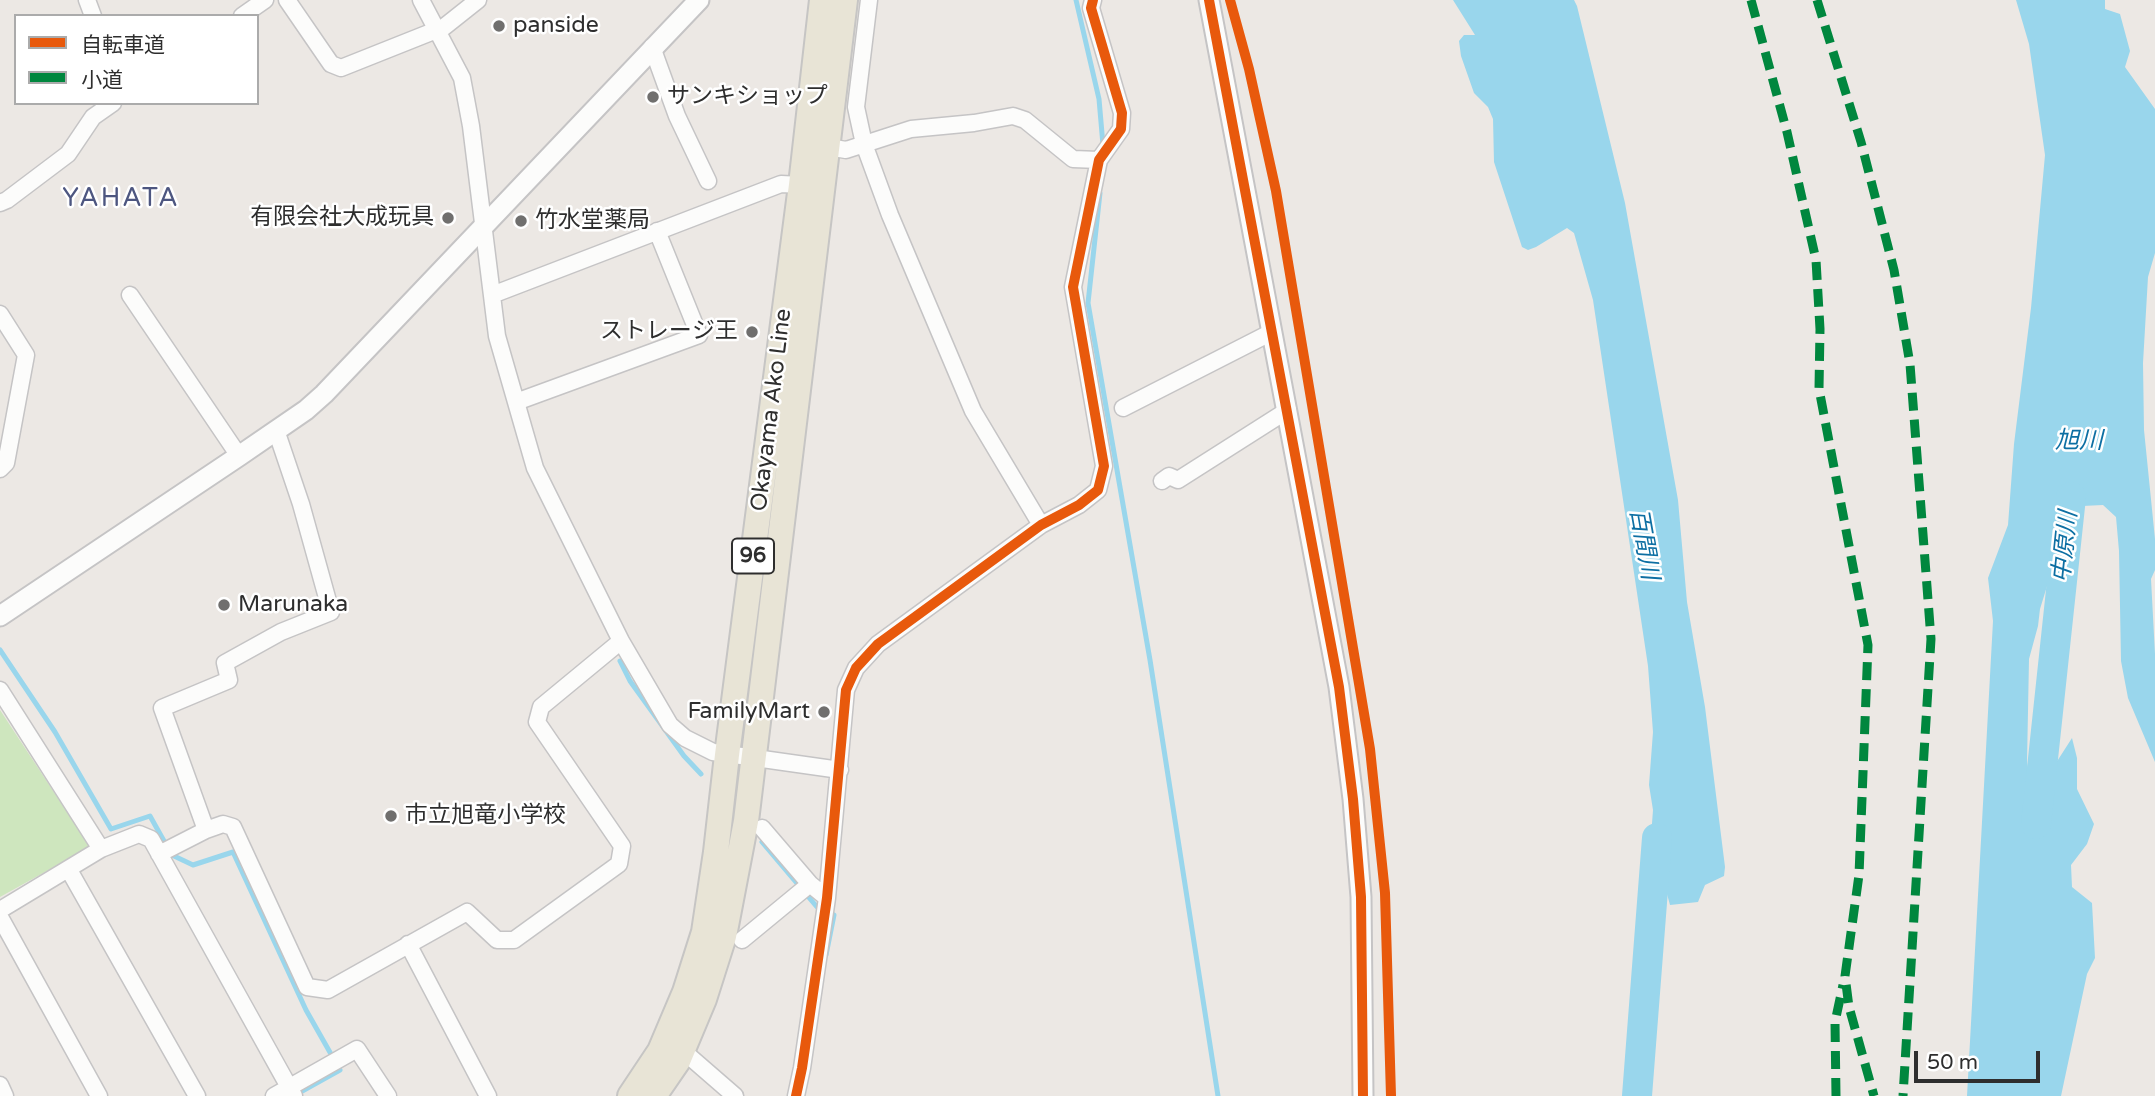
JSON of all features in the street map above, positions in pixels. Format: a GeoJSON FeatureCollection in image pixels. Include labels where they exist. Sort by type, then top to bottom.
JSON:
{"type":"FeatureCollection","features":[{"type":"Feature","properties":{"kind":"main road","name":"Okayama Ako Line"},"geometry":{"type":"LineString","coordinates":[[630,1096],[660,1051],[685,992],[704,932],[802,185],[822,0]]}},
{"type":"Feature","properties":{"kind":"main road","name":"Okayama Ako Line"},"geometry":{"type":"LineString","coordinates":[[654,1096],[682,1051],[704,999],[724,936],[746,821],[845,0]]}},
{"type":"Feature","properties":{"kind":"street"},"geometry":{"type":"LineString","coordinates":[[245,14],[265,0]]}},
{"type":"Feature","properties":{"kind":"street"},"geometry":{"type":"LineString","coordinates":[[287,0],[331,64],[341,68],[438,29],[478,0]]}},
{"type":"Feature","properties":{"kind":"street"},"geometry":{"type":"LineString","coordinates":[[421,0],[462,78],[471,126],[497,336],[535,468],[621,641],[670,725],[685,738],[701,747],[727,755],[840,769]]}},
{"type":"Feature","properties":{"kind":"street"},"geometry":{"type":"LineString","coordinates":[[0,616],[306,410],[333,386],[484,223],[699,0]]}},
{"type":"Feature","properties":{"kind":"street"},"geometry":{"type":"LineString","coordinates":[[869,0],[856,107],[864,144],[890,215],[973,411],[1041,525]]}},
{"type":"Feature","properties":{"kind":"street"},"geometry":{"type":"LineString","coordinates":[[796,1096],[826,907],[846,690],[856,668],[878,644],[1041,525],[1079,505],[1098,490],[1104,466],[1073,286],[1100,160],[1121,129],[1122,113],[1091,8],[1093,0]]}},
{"type":"Feature","properties":{"kind":"street"},"geometry":{"type":"LineString","coordinates":[[1209,0],[1339,687],[1353,799],[1360,898],[1363,1096]]}},
{"type":"Feature","properties":{"kind":"street"},"geometry":{"type":"LineString","coordinates":[[652,47],[677,116],[708,181]]}},
{"type":"Feature","properties":{"kind":"street"},"geometry":{"type":"LineString","coordinates":[[0,203],[68,154],[93,117],[110,105]]}},
{"type":"Feature","properties":{"kind":"street"},"geometry":{"type":"LineString","coordinates":[[828,147],[846,150],[911,129],[1013,116],[1025,120],[1073,159],[1100,160]]}},
{"type":"Feature","properties":{"kind":"street"},"geometry":{"type":"LineString","coordinates":[[492,295],[781,184],[802,185]]}},
{"type":"Feature","properties":{"kind":"street"},"geometry":{"type":"LineString","coordinates":[[516,402],[699,335],[657,231]]}},
{"type":"Feature","properties":{"kind":"street"},"geometry":{"type":"LineString","coordinates":[[130,295],[239,456]]}},
{"type":"Feature","properties":{"kind":"street"},"geometry":{"type":"LineString","coordinates":[[0,314],[26,355],[6,463],[0,469]]}},
{"type":"Feature","properties":{"kind":"street"},"geometry":{"type":"LineString","coordinates":[[1123,408],[1272,332]]}},
{"type":"Feature","properties":{"kind":"street"},"geometry":{"type":"LineString","coordinates":[[1162,481],[1169,476],[1178,480],[1287,410]]}},
{"type":"Feature","properties":{"kind":"street"},"geometry":{"type":"LineString","coordinates":[[206,830],[162,708],[229,680],[225,663],[281,632],[331,612],[301,504],[276,430]]}},
{"type":"Feature","properties":{"kind":"street"},"geometry":{"type":"LineString","coordinates":[[159,854],[206,830],[223,824],[233,827],[307,987],[328,990],[467,912],[497,940],[514,940],[619,864],[622,846],[537,722],[541,707],[621,641]]}},
{"type":"Feature","properties":{"kind":"street"},"geometry":{"type":"LineString","coordinates":[[0,690],[101,849]]}},
{"type":"Feature","properties":{"kind":"street"},"geometry":{"type":"LineString","coordinates":[[762,828],[805,888],[826,907]]}},
{"type":"Feature","properties":{"kind":"street"},"geometry":{"type":"LineString","coordinates":[[0,910],[101,849],[139,834],[151,839],[292,1093]]}},
{"type":"Feature","properties":{"kind":"street"},"geometry":{"type":"LineString","coordinates":[[69,870],[197,1096]]}},
{"type":"Feature","properties":{"kind":"street"},"geometry":{"type":"LineString","coordinates":[[742,940],[805,888]]}},
{"type":"Feature","properties":{"kind":"street"},"geometry":{"type":"LineString","coordinates":[[0,917],[99,1096]]}},
{"type":"Feature","properties":{"kind":"street"},"geometry":{"type":"LineString","coordinates":[[408,944],[488,1096]]}},
{"type":"Feature","properties":{"kind":"street"},"geometry":{"type":"LineString","coordinates":[[274,1096],[292,1093],[357,1049],[388,1096]]}},
{"type":"Feature","properties":{"kind":"street"},"geometry":{"type":"LineString","coordinates":[[682,1051],[735,1096]]}},
{"type":"Feature","properties":{"kind":"street"},"geometry":{"type":"LineString","coordinates":[[0,1085],[5,1096]]}},
{"type":"Feature","properties":{"kind":"green space"},"geometry":{"type":"Polygon","coordinates":[[[0,710],[90,847],[0,897],[0,710]]]}},
{"type":"Feature","properties":{"kind":"water"},"geometry":{"type":"Polygon","coordinates":[[[1453,0],[1574,0],[1577,6],[1625,203],[1678,500],[1687,602],[1705,707],[1725,867],[1724,876],[1705,885],[1698,902],[1670,905],[1664,883],[1648,877],[1653,810],[1649,785],[1653,732],[1648,666],[1593,300],[1574,233],[1567,228],[1536,247],[1528,250],[1522,247],[1494,162],[1493,119],[1488,107],[1474,93],[1461,56],[1459,41],[1464,35],[1475,35],[1453,0]]]}},
{"type":"Feature","properties":{"kind":"water","name":"旭川"},"geometry":{"type":"Polygon","coordinates":[[[2016,0],[2105,0],[2105,9],[2120,14],[2130,51],[2125,67],[2155,109],[2155,253],[2148,277],[2143,363],[2144,430],[2155,539],[2155,570],[2151,579],[2155,654],[2155,762],[2128,698],[2121,661],[2116,517],[2103,505],[2082,506],[2056,557],[2040,609],[2029,659],[2027,763],[2030,782],[2037,785],[2045,780],[2072,738],[2077,758],[2077,789],[2094,824],[2087,844],[2071,865],[2072,887],[2092,903],[2095,958],[2087,974],[2061,1096],[1967,1096],[1993,621],[1988,578],[2008,525],[2045,155],[2029,44],[2016,0]]]}},
{"type":"Feature","properties":{"kind":"waterway"},"geometry":{"type":"LineString","coordinates":[[1076,0],[1099,99],[1103,145]]}},
{"type":"Feature","properties":{"kind":"waterway"},"geometry":{"type":"LineString","coordinates":[[1100,193],[1088,303],[1150,660],[1218,1096]]}},
{"type":"Feature","properties":{"kind":"waterway","name":"中原川"},"geometry":{"type":"LineString","coordinates":[[2036,824],[2071,497]]}},
{"type":"Feature","properties":{"kind":"waterway"},"geometry":{"type":"LineString","coordinates":[[0,650],[55,732],[111,829],[150,816],[164,841]]}},
{"type":"Feature","properties":{"kind":"waterway"},"geometry":{"type":"LineString","coordinates":[[620,661],[630,681],[684,756],[701,774]]}},
{"type":"Feature","properties":{"kind":"waterway","name":"百間川"},"geometry":{"type":"LineString","coordinates":[[1637,1096],[1657,838]]}},
{"type":"Feature","properties":{"kind":"waterway"},"geometry":{"type":"LineString","coordinates":[[762,842],[817,907],[834,915],[826,955]]}},
{"type":"Feature","properties":{"kind":"waterway"},"geometry":{"type":"LineString","coordinates":[[174,856],[193,865],[233,852],[306,1010],[340,1070],[297,1094]]}},
{"type":"Feature","properties":{"kind":"marked path"},"geometry":{"type":"LineString","coordinates":[[1751,0],[1787,132],[1816,260],[1820,329],[1819,389],[1868,645],[1859,875],[1845,976],[1849,1007],[1874,1096]]}},
{"type":"Feature","properties":{"kind":"marked path"},"geometry":{"type":"LineString","coordinates":[[1817,0],[1861,142],[1894,270],[1910,364],[1931,639],[1903,1096]]}},
{"type":"Feature","properties":{"kind":"marked path"},"geometry":{"type":"LineString","coordinates":[[1836,1096],[1835,1022],[1843,985]]}},
{"type":"Feature","properties":{"kind":"cycle path"},"geometry":{"type":"LineString","coordinates":[[796,1096],[827,898],[846,690],[856,668],[878,644],[1041,525],[1079,505],[1098,490],[1104,466],[1073,287],[1099,160],[1121,129],[1122,113],[1091,8],[1093,0]]}},
{"type":"Feature","properties":{"kind":"cycle path"},"geometry":{"type":"LineString","coordinates":[[1209,0],[1339,687],[1353,799],[1361,897],[1363,1096]]}},
{"type":"Feature","properties":{"kind":"cycle path"},"geometry":{"type":"LineString","coordinates":[[1230,0],[1249,69],[1276,191],[1370,749],[1385,893],[1391,1096]]}},
{"type":"Feature","properties":{"kind":"place","name":"panside"},"geometry":{"type":"Point","coordinates":[499,26]}},
{"type":"Feature","properties":{"kind":"place","name":"サンキショップ"},"geometry":{"type":"Point","coordinates":[653,97]}},
{"type":"Feature","properties":{"kind":"place","name":"有限会社大成玩具"},"geometry":{"type":"Point","coordinates":[448,218]}},
{"type":"Feature","properties":{"kind":"place","name":"竹水堂薬局"},"geometry":{"type":"Point","coordinates":[521,221]}},
{"type":"Feature","properties":{"kind":"place","name":"ストレージ王"},"geometry":{"type":"Point","coordinates":[752,332]}},
{"type":"Feature","properties":{"kind":"place","name":"Marunaka"},"geometry":{"type":"Point","coordinates":[224,605]}},
{"type":"Feature","properties":{"kind":"place","name":"FamilyMart"},"geometry":{"type":"Point","coordinates":[824,712]}},
{"type":"Feature","properties":{"kind":"place","name":"市立旭竜小学校"},"geometry":{"type":"Point","coordinates":[391,816]}},
{"type":"Feature","properties":{"kind":"district","name":"YAHATA"},"geometry":{"type":"Point","coordinates":[121,199]}}]}
